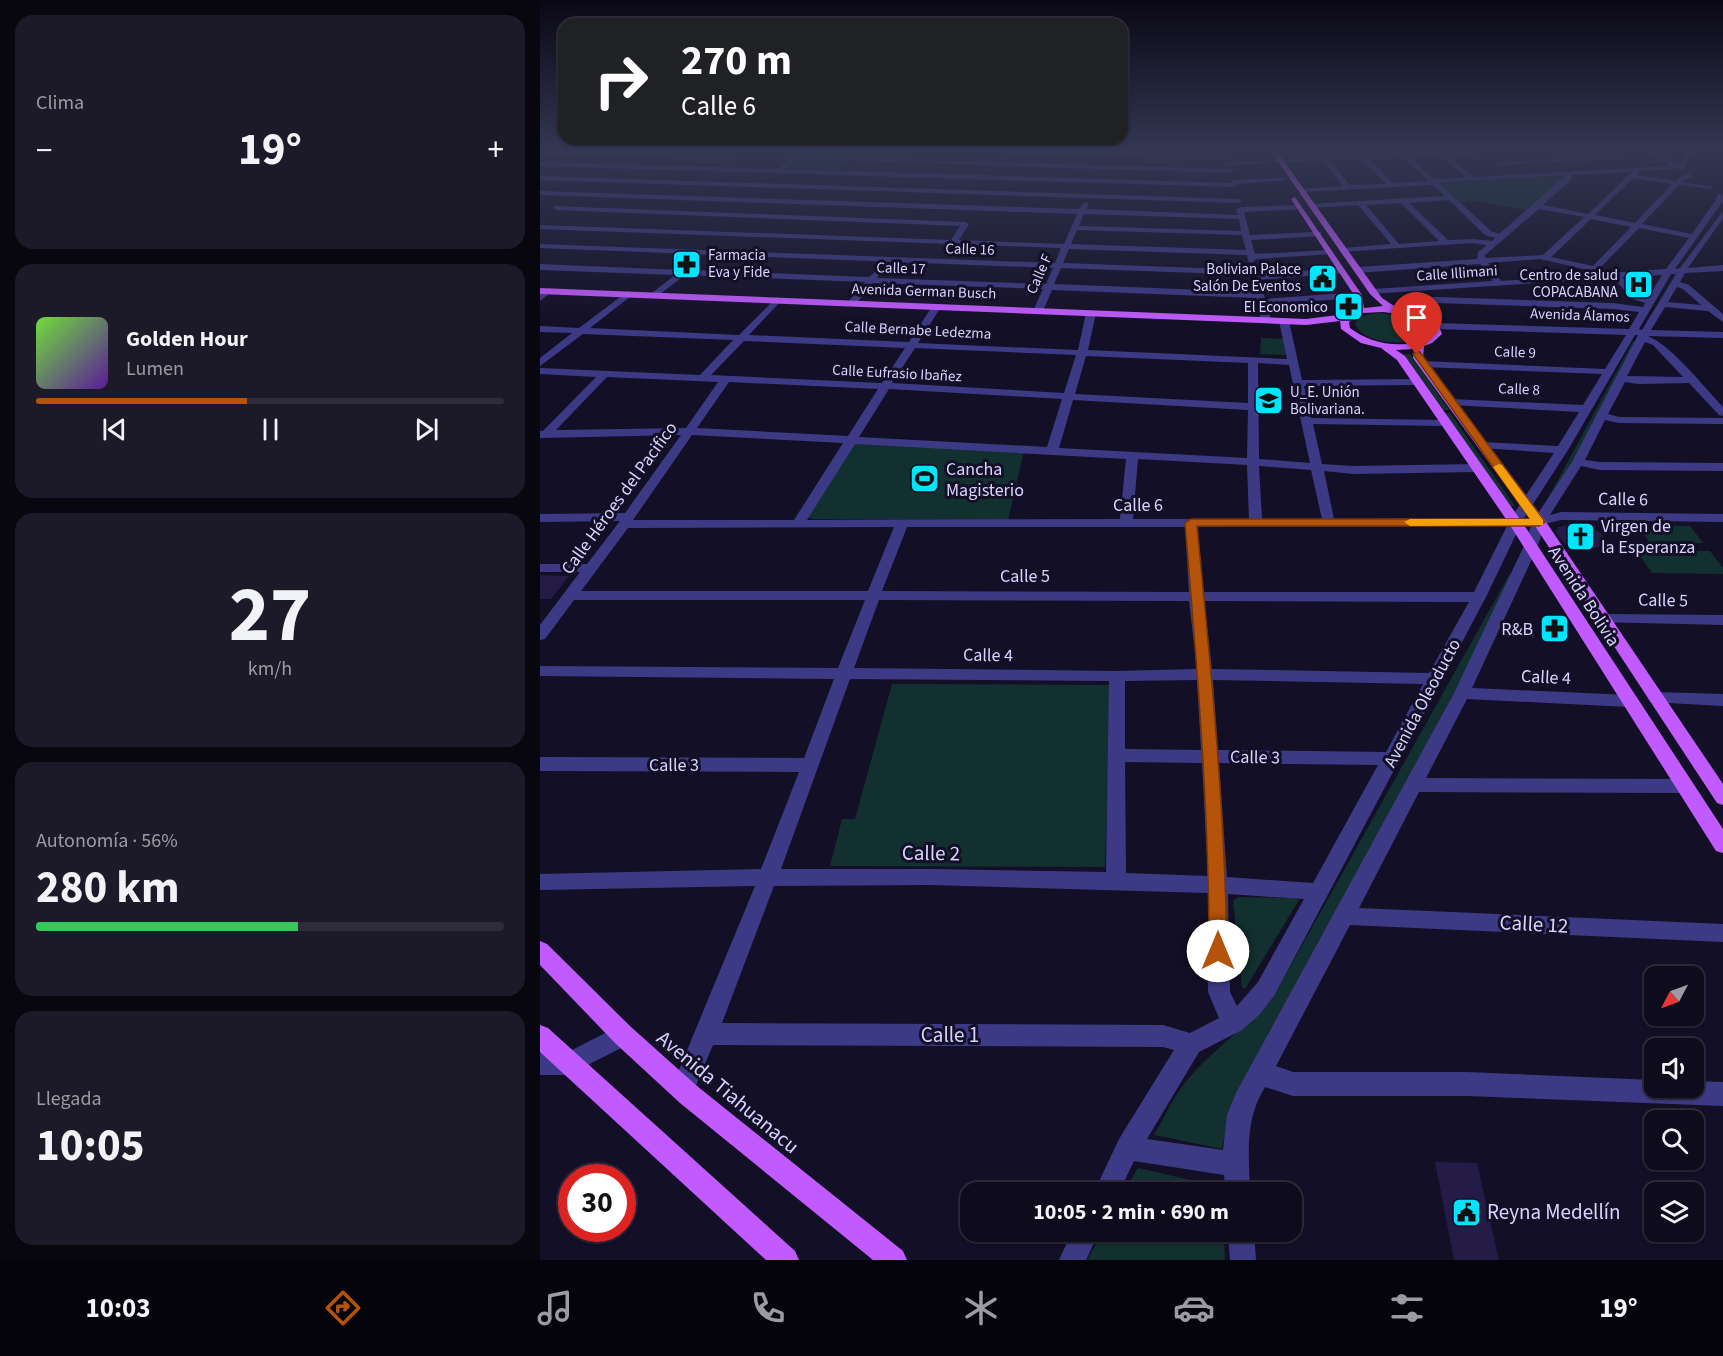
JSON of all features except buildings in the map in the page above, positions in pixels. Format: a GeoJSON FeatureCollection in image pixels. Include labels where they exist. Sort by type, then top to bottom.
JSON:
{"type":"FeatureCollection","features":[{"type":"Feature","properties":{"kind":"main road"},"geometry":{"type":"LineString","coordinates":[[1301,209],[1358,295],[1360,305],[1358,312],[1395,310],[1420,316],[1436,329],[1432,339],[1419,345],[1385,345]]}},
{"type":"Feature","properties":{"kind":"main road"},"geometry":{"type":"LineString","coordinates":[[1314,209],[1375,295],[1395,310]]}},
{"type":"Feature","properties":{"kind":"main road","name":"Avenida German Busch"},"geometry":{"type":"LineString","coordinates":[[545,291],[1306,322],[1348,317],[1358,312]]}},
{"type":"Feature","properties":{"kind":"main road"},"geometry":{"type":"LineString","coordinates":[[1348,317],[1344,325],[1349,332]]}},
{"type":"Feature","properties":{"kind":"main road","name":"Avenida German Busch"},"geometry":{"type":"LineString","coordinates":[[1306,322],[1349,332],[1366,341],[1385,345]]}},
{"type":"Feature","properties":{"kind":"main road","name":"Avenida Bolivia"},"geometry":{"type":"LineString","coordinates":[[1385,345],[1401,358],[1515,522],[1723,845]]}},
{"type":"Feature","properties":{"kind":"main road","name":"Avenida Bolivia"},"geometry":{"type":"LineString","coordinates":[[1419,345],[1417,354],[1423,364],[1539,522],[1723,798]]}},
{"type":"Feature","properties":{"kind":"main road","name":"Avenida Tiahuanacu"},"geometry":{"type":"LineString","coordinates":[[540,951],[623,1035],[683,1089],[894,1260]]}},
{"type":"Feature","properties":{"kind":"main road"},"geometry":{"type":"LineString","coordinates":[[540,1036],[568,1064],[786,1260]]}},
{"type":"Feature","properties":{"kind":"street"},"geometry":{"type":"LineString","coordinates":[[548,213],[555,209]]}},
{"type":"Feature","properties":{"kind":"street"},"geometry":{"type":"LineString","coordinates":[[574,209],[964,224],[954,242]]}},
{"type":"Feature","properties":{"kind":"street"},"geometry":{"type":"LineString","coordinates":[[660,296],[766,209]]}},
{"type":"Feature","properties":{"kind":"street"},"geometry":{"type":"LineString","coordinates":[[852,303],[929,209]]}},
{"type":"Feature","properties":{"kind":"street"},"geometry":{"type":"LineString","coordinates":[[1015,209],[1241,213],[1282,209]]}},
{"type":"Feature","properties":{"kind":"street"},"geometry":{"type":"LineString","coordinates":[[1240,209],[1266,320]]}},
{"type":"Feature","properties":{"kind":"street"},"geometry":{"type":"LineString","coordinates":[[1365,209],[1397,246]]}},
{"type":"Feature","properties":{"kind":"street"},"geometry":{"type":"LineString","coordinates":[[1411,209],[1446,243]]}},
{"type":"Feature","properties":{"kind":"street"},"geometry":{"type":"LineString","coordinates":[[1462,209],[1488,233],[1499,237]]}},
{"type":"Feature","properties":{"kind":"street"},"geometry":{"type":"LineString","coordinates":[[1498,284],[1482,261],[1481,254],[1534,209]]}},
{"type":"Feature","properties":{"kind":"street"},"geometry":{"type":"LineString","coordinates":[[1552,209],[1692,236]]}},
{"type":"Feature","properties":{"kind":"street"},"geometry":{"type":"LineString","coordinates":[[1546,257],[1597,209]]}},
{"type":"Feature","properties":{"kind":"street"},"geometry":{"type":"LineString","coordinates":[[1595,269],[1653,209]]}},
{"type":"Feature","properties":{"kind":"street","name":"Avenida Oleoducto"},"geometry":{"type":"LineString","coordinates":[[1191,1044],[1234,1022],[1252,1007],[1266,989],[1436,679],[1515,522],[1562,450],[1646,306],[1692,236],[1713,209]]}},
{"type":"Feature","properties":{"kind":"street"},"geometry":{"type":"LineString","coordinates":[[590,216],[600,210]]}},
{"type":"Feature","properties":{"kind":"street","name":"Calle F"},"geometry":{"type":"LineString","coordinates":[[1038,311],[1081,211]]}},
{"type":"Feature","properties":{"kind":"street","name":"Avenida Oleoducto"},"geometry":{"type":"LineString","coordinates":[[1237,1182],[1237,1117],[1246,1095],[1262,1070],[1462,693],[1530,548],[1539,522],[1578,462],[1643,335],[1682,271],[1722,216]]}},
{"type":"Feature","properties":{"kind":"street"},"geometry":{"type":"LineString","coordinates":[[561,234],[580,222]]}},
{"type":"Feature","properties":{"kind":"street"},"geometry":{"type":"LineString","coordinates":[[540,227],[735,234],[895,250],[954,242],[1251,255],[1329,252]]}},
{"type":"Feature","properties":{"kind":"street"},"geometry":{"type":"LineString","coordinates":[[1074,228],[1246,236],[1318,234]]}},
{"type":"Feature","properties":{"kind":"street"},"geometry":{"type":"LineString","coordinates":[[541,246],[552,240]]}},
{"type":"Feature","properties":{"kind":"street"},"geometry":{"type":"LineString","coordinates":[[1343,250],[1446,243],[1492,243]]}},
{"type":"Feature","properties":{"kind":"street","name":"Calle 16"},"geometry":{"type":"LineString","coordinates":[[541,246],[714,252],[895,250],[1058,265],[1255,275],[1341,271]]}},
{"type":"Feature","properties":{"kind":"street"},"geometry":{"type":"LineString","coordinates":[[1357,270],[1546,257],[1595,269],[1611,276],[1646,306]]}},
{"type":"Feature","properties":{"kind":"street","name":"Calle 17"},"geometry":{"type":"LineString","coordinates":[[540,267],[1048,286],[1261,298],[1358,295]]}},
{"type":"Feature","properties":{"kind":"street","name":"Calle Illimani"},"geometry":{"type":"LineString","coordinates":[[1375,295],[1405,290],[1722,269]]}},
{"type":"Feature","properties":{"kind":"street"},"geometry":{"type":"LineString","coordinates":[[1563,280],[1570,288]]}},
{"type":"Feature","properties":{"kind":"street"},"geometry":{"type":"LineString","coordinates":[[1675,283],[1686,287],[1723,319]]}},
{"type":"Feature","properties":{"kind":"street"},"geometry":{"type":"LineString","coordinates":[[1405,290],[1411,299]]}},
{"type":"Feature","properties":{"kind":"street"},"geometry":{"type":"LineString","coordinates":[[540,298],[545,291]]}},
{"type":"Feature","properties":{"kind":"street"},"geometry":{"type":"LineString","coordinates":[[540,363],[628,294]]}},
{"type":"Feature","properties":{"kind":"street"},"geometry":{"type":"LineString","coordinates":[[1375,295],[1411,299],[1646,306]]}},
{"type":"Feature","properties":{"kind":"street"},"geometry":{"type":"LineString","coordinates":[[1577,297],[1584,305]]}},
{"type":"Feature","properties":{"kind":"street"},"geometry":{"type":"LineString","coordinates":[[702,378],[777,300]]}},
{"type":"Feature","properties":{"kind":"street"},"geometry":{"type":"LineString","coordinates":[[1662,304],[1709,308]]}},
{"type":"Feature","properties":{"kind":"street"},"geometry":{"type":"LineString","coordinates":[[798,524],[936,307]]}},
{"type":"Feature","properties":{"kind":"street"},"geometry":{"type":"LineString","coordinates":[[1052,450],[1066,398],[1082,353],[1091,313]]}},
{"type":"Feature","properties":{"kind":"street"},"geometry":{"type":"LineString","coordinates":[[1284,321],[1329,523]]}},
{"type":"Feature","properties":{"kind":"street","name":"Calle Bernabe Ledezma"},"geometry":{"type":"LineString","coordinates":[[540,329],[1294,362]]}},
{"type":"Feature","properties":{"kind":"street","name":"Avenida Álamos"},"geometry":{"type":"LineString","coordinates":[[1436,329],[1629,334],[1723,340]]}},
{"type":"Feature","properties":{"kind":"street"},"geometry":{"type":"LineString","coordinates":[[1643,335],[1656,343],[1718,403],[1723,413]]}},
{"type":"Feature","properties":{"kind":"street","name":"Avenida Álamos"},"geometry":{"type":"LineString","coordinates":[[1643,335],[1723,335]]}},
{"type":"Feature","properties":{"kind":"street"},"geometry":{"type":"LineString","coordinates":[[1253,360],[1253,462],[1256,523]]}},
{"type":"Feature","properties":{"kind":"street","name":"Calle 9"},"geometry":{"type":"LineString","coordinates":[[1423,364],[1581,369],[1607,372]]}},
{"type":"Feature","properties":{"kind":"street","name":"Calle Eufrasio Ibañez"},"geometry":{"type":"LineString","coordinates":[[540,371],[884,386],[1252,407]]}},
{"type":"Feature","properties":{"kind":"street"},"geometry":{"type":"LineString","coordinates":[[542,436],[604,374]]}},
{"type":"Feature","properties":{"kind":"street"},"geometry":{"type":"LineString","coordinates":[[1621,378],[1638,381],[1693,380]]}},
{"type":"Feature","properties":{"kind":"street","name":"Calle Héroes del Pacifico"},"geometry":{"type":"LineString","coordinates":[[540,635],[626,521],[725,380]]}},
{"type":"Feature","properties":{"kind":"street"},"geometry":{"type":"LineString","coordinates":[[1298,383],[1416,382]]}},
{"type":"Feature","properties":{"kind":"street","name":"Calle 8"},"geometry":{"type":"LineString","coordinates":[[1451,402],[1586,409]]}},
{"type":"Feature","properties":{"kind":"street"},"geometry":{"type":"LineString","coordinates":[[1602,416],[1619,420],[1723,421]]}},
{"type":"Feature","properties":{"kind":"street"},"geometry":{"type":"LineString","coordinates":[[1307,421],[1444,423]]}},
{"type":"Feature","properties":{"kind":"street"},"geometry":{"type":"LineString","coordinates":[[542,436],[689,431],[1376,470],[1476,468]]}},
{"type":"Feature","properties":{"kind":"street"},"geometry":{"type":"LineString","coordinates":[[1482,445],[1562,450]]}},
{"type":"Feature","properties":{"kind":"street"},"geometry":{"type":"LineString","coordinates":[[1126,523],[1132,455]]}},
{"type":"Feature","properties":{"kind":"street"},"geometry":{"type":"LineString","coordinates":[[1578,462],[1600,466],[1723,467]]}},
{"type":"Feature","properties":{"kind":"street","name":"Calle 6"},"geometry":{"type":"LineString","coordinates":[[540,518],[798,524],[1539,522],[1561,516],[1723,518]]}},
{"type":"Feature","properties":{"kind":"street"},"geometry":{"type":"LineString","coordinates":[[683,1089],[707,1034],[902,523]]}},
{"type":"Feature","properties":{"kind":"street"},"geometry":{"type":"LineString","coordinates":[[1191,523],[1205,674],[1218,884],[1219,992],[1234,1022]]}},
{"type":"Feature","properties":{"kind":"street"},"geometry":{"type":"LineString","coordinates":[[540,568],[591,568]]}},
{"type":"Feature","properties":{"kind":"street","name":"Calle 5"},"geometry":{"type":"LineString","coordinates":[[571,595],[1479,597]]}},
{"type":"Feature","properties":{"kind":"street","name":"Calle 5"},"geometry":{"type":"LineString","coordinates":[[1603,619],[1723,620]]}},
{"type":"Feature","properties":{"kind":"street","name":"Calle 4"},"geometry":{"type":"LineString","coordinates":[[540,670],[1117,676],[1205,674],[1436,679]]}},
{"type":"Feature","properties":{"kind":"street"},"geometry":{"type":"LineString","coordinates":[[1116,879],[1117,676]]}},
{"type":"Feature","properties":{"kind":"street","name":"Calle 4"},"geometry":{"type":"LineString","coordinates":[[1462,693],[1629,701]]}},
{"type":"Feature","properties":{"kind":"street"},"geometry":{"type":"LineString","coordinates":[[1656,698],[1723,700]]}},
{"type":"Feature","properties":{"kind":"street","name":"Calle 3"},"geometry":{"type":"LineString","coordinates":[[1118,755],[1392,759]]}},
{"type":"Feature","properties":{"kind":"street","name":"Calle 3"},"geometry":{"type":"LineString","coordinates":[[540,764],[808,765]]}},
{"type":"Feature","properties":{"kind":"street"},"geometry":{"type":"LineString","coordinates":[[1413,785],[1684,786]]}},
{"type":"Feature","properties":{"kind":"street","name":"Calle 2"},"geometry":{"type":"LineString","coordinates":[[540,882],[768,876],[1116,879],[1320,892]]}},
{"type":"Feature","properties":{"kind":"street","name":"Calle 12"},"geometry":{"type":"LineString","coordinates":[[1344,916],[1723,933]]}},
{"type":"Feature","properties":{"kind":"street","name":"Calle 1"},"geometry":{"type":"LineString","coordinates":[[707,1034],[1163,1036],[1191,1044]]}},
{"type":"Feature","properties":{"kind":"street"},"geometry":{"type":"LineString","coordinates":[[540,1064],[568,1064],[623,1035]]}},
{"type":"Feature","properties":{"kind":"street"},"geometry":{"type":"LineString","coordinates":[[1111,1182],[1128,1149],[1191,1044]]}},
{"type":"Feature","properties":{"kind":"street"},"geometry":{"type":"LineString","coordinates":[[1262,1070],[1274,1079],[1293,1084],[1466,1084],[1723,1094]]}},
{"type":"Feature","properties":{"kind":"street"},"geometry":{"type":"LineString","coordinates":[[1128,1149],[1236,1164]]}},
{"type":"Feature","properties":{"kind":"street"},"geometry":{"type":"LineString","coordinates":[[1072,1260],[1081,1242]]}},
{"type":"Feature","properties":{"kind":"street"},"geometry":{"type":"LineString","coordinates":[[1242,1242],[1243,1260]]}},
{"type":"Feature","properties":{"kind":"green space"},"geometry":{"type":"Polygon","coordinates":[[[1381,313],[1414,319],[1426,328],[1426,333],[1411,341],[1389,342],[1368,336],[1355,324],[1363,316],[1381,313]]]}},
{"type":"Feature","properties":{"kind":"green space"},"geometry":{"type":"Polygon","coordinates":[[[1261,338],[1286,339],[1286,355],[1260,354],[1261,338]]]}},
{"type":"Feature","properties":{"kind":"green space"},"geometry":{"type":"Polygon","coordinates":[[[1633,341],[1636,341],[1555,502],[1547,500],[1633,341]]]}},
{"type":"Feature","properties":{"kind":"green space"},"geometry":{"type":"Polygon","coordinates":[[[1404,354],[1410,354],[1449,410],[1443,410],[1404,354]]]}},
{"type":"Feature","properties":{"kind":"green space"},"geometry":{"type":"Polygon","coordinates":[[[1444,413],[1450,413],[1515,506],[1507,506],[1444,413]]]}},
{"type":"Feature","properties":{"kind":"green space","name":"Cancha Magisterio"},"geometry":{"type":"Polygon","coordinates":[[[858,442],[1024,451],[1008,521],[812,519],[808,517],[853,444],[858,442]]]}},
{"type":"Feature","properties":{"kind":"green space"},"geometry":{"type":"Polygon","coordinates":[[[1637,525],[1690,526],[1703,543],[1649,542],[1637,525]]]}},
{"type":"Feature","properties":{"kind":"green space"},"geometry":{"type":"Polygon","coordinates":[[[1636,550],[1710,551],[1723,568],[1723,574],[1652,573],[1636,550]]]}},
{"type":"Feature","properties":{"kind":"green space"},"geometry":{"type":"Polygon","coordinates":[[[1512,573],[1516,577],[1229,1112],[1222,1149],[1154,1135],[1188,1079],[1272,999],[1512,573]]]}},
{"type":"Feature","properties":{"kind":"green space"},"geometry":{"type":"Polygon","coordinates":[[[892,684],[1111,685],[1105,867],[830,866],[842,819],[855,819],[892,684]]]}},
{"type":"Feature","properties":{"kind":"green space"},"geometry":{"type":"Polygon","coordinates":[[[1238,897],[1296,898],[1299,900],[1245,989],[1242,987],[1233,901],[1238,897]]]}},
{"type":"Feature","properties":{"kind":"green space"},"geometry":{"type":"Polygon","coordinates":[[[1138,1168],[1199,1182],[1130,1182],[1138,1168]]]}},
{"type":"Feature","properties":{"kind":"green space"},"geometry":{"type":"Polygon","coordinates":[[[1097,1242],[1224,1242],[1225,1260],[1087,1260],[1097,1242]]]}},
{"type":"Feature","properties":{"kind":"slow traffic"},"geometry":{"type":"LineString","coordinates":[[1410,522],[1539,522],[1499,467]]}},
{"type":"Feature","properties":{"kind":"place","name":"Farmacia Eva y Fide"},"geometry":{"type":"Point","coordinates":[687,264]}},
{"type":"Feature","properties":{"kind":"place","name":"Bolivian Palace Salón De Eventos"},"geometry":{"type":"Point","coordinates":[1322,278]}},
{"type":"Feature","properties":{"kind":"place","name":"Centro de salud COPACABANA"},"geometry":{"type":"Point","coordinates":[1639,284]}},
{"type":"Feature","properties":{"kind":"place","name":"El Economico"},"geometry":{"type":"Point","coordinates":[1349,307]}},
{"type":"Feature","properties":{"kind":"place","name":"U_E. Unión Bolivariana."},"geometry":{"type":"Point","coordinates":[1269,401]}},
{"type":"Feature","properties":{"kind":"place","name":"Cancha Magisterio"},"geometry":{"type":"Point","coordinates":[925,479]}},
{"type":"Feature","properties":{"kind":"place","name":"Virgen de la Esperanza"},"geometry":{"type":"Point","coordinates":[1580,536]}},
{"type":"Feature","properties":{"kind":"place","name":"R&B"},"geometry":{"type":"Point","coordinates":[1554,629]}},
{"type":"Feature","properties":{"kind":"place","name":"Reyna Medellín"},"geometry":{"type":"Point","coordinates":[1466,1212]}},
{"type":"Feature","properties":{"kind":"route"},"geometry":{"type":"LineString","coordinates":[[1218,951],[1218,884],[1207,695],[1191,523],[1539,522],[1417,354]]}}]}
